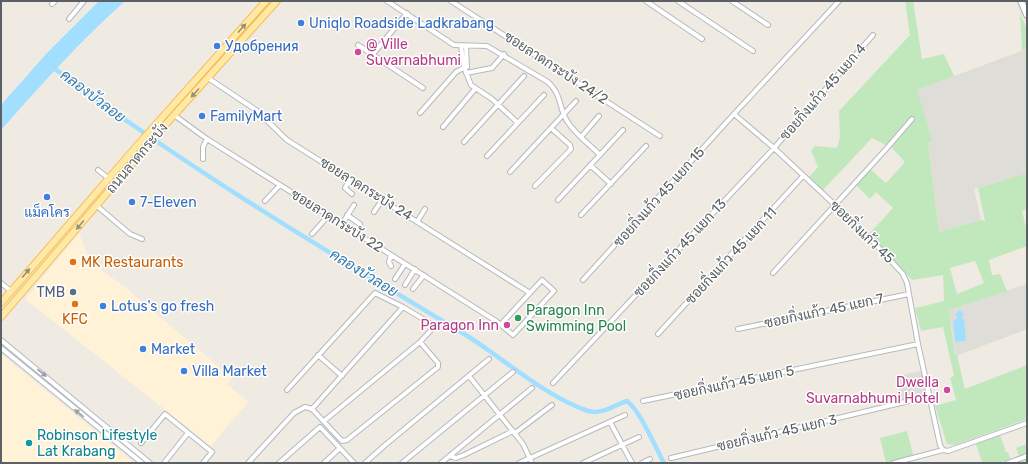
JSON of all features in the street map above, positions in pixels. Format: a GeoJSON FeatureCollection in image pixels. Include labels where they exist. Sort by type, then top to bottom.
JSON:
{"type":"FeatureCollection","features":[{"type":"Feature","properties":{"kind":"main road","name":"ถนนลาดกระบัง"},"geometry":{"type":"LineString","coordinates":[[1,303],[108,178],[266,1]]}},
{"type":"Feature","properties":{"kind":"main road","name":"ถนนลาดกระบัง"},"geometry":{"type":"LineString","coordinates":[[1,317],[97,206],[141,152],[277,1]]}},
{"type":"Feature","properties":{"kind":"main road"},"geometry":{"type":"LineString","coordinates":[[1021,1],[1027,15]]}},
{"type":"Feature","properties":{"kind":"main road"},"geometry":{"type":"LineString","coordinates":[[64,230],[72,235]]}},
{"type":"Feature","properties":{"kind":"street"},"geometry":{"type":"LineString","coordinates":[[69,19],[84,1]]}},
{"type":"Feature","properties":{"kind":"street"},"geometry":{"type":"LineString","coordinates":[[388,1],[407,12],[444,40],[454,45],[461,46],[483,44],[504,54],[548,82],[556,89],[564,114],[581,137],[600,155]]}},
{"type":"Feature","properties":{"kind":"street","name":"ซอยลาดกระบัง 24/2"},"geometry":{"type":"LineString","coordinates":[[452,1],[660,136]]}},
{"type":"Feature","properties":{"kind":"street"},"geometry":{"type":"LineString","coordinates":[[646,1],[702,39]]}},
{"type":"Feature","properties":{"kind":"street"},"geometry":{"type":"LineString","coordinates":[[678,1],[753,51]]}},
{"type":"Feature","properties":{"kind":"street"},"geometry":{"type":"LineString","coordinates":[[732,1],[768,25]]}},
{"type":"Feature","properties":{"kind":"street"},"geometry":{"type":"LineString","coordinates":[[734,114],[839,1]]}},
{"type":"Feature","properties":{"kind":"street"},"geometry":{"type":"LineString","coordinates":[[373,54],[407,12]]}},
{"type":"Feature","properties":{"kind":"street","name":"ซอยกิ่งแก้ว 45 แยก 4"},"geometry":{"type":"LineString","coordinates":[[774,148],[873,35]]}},
{"type":"Feature","properties":{"kind":"street"},"geometry":{"type":"LineString","coordinates":[[358,45],[423,88]]}},
{"type":"Feature","properties":{"kind":"street"},"geometry":{"type":"LineString","coordinates":[[461,46],[469,82],[475,89],[498,104],[518,123]]}},
{"type":"Feature","properties":{"kind":"street"},"geometry":{"type":"LineString","coordinates":[[466,46],[466,69]]}},
{"type":"Feature","properties":{"kind":"street"},"geometry":{"type":"LineString","coordinates":[[420,113],[456,72],[466,69],[492,68],[504,54]]}},
{"type":"Feature","properties":{"kind":"street"},"geometry":{"type":"LineString","coordinates":[[464,142],[524,76]]}},
{"type":"Feature","properties":{"kind":"street","name":"ซอยลาดกระบัง 24"},"geometry":{"type":"LineString","coordinates":[[208,78],[256,110],[280,135],[530,293]]}},
{"type":"Feature","properties":{"kind":"street"},"geometry":{"type":"LineString","coordinates":[[443,127],[475,89]]}},
{"type":"Feature","properties":{"kind":"street"},"geometry":{"type":"LineString","coordinates":[[487,156],[544,95]]}},
{"type":"Feature","properties":{"kind":"street"},"geometry":{"type":"LineString","coordinates":[[510,172],[576,102]]}},
{"type":"Feature","properties":{"kind":"street","name":"ซอยกิ่งแก้ว 45"},"geometry":{"type":"LineString","coordinates":[[734,114],[774,148],[836,205],[896,265],[903,274],[909,294],[918,344],[940,445],[943,450]]}},
{"type":"Feature","properties":{"kind":"street","name":"ซอยกิ่งแก้ว 45 แยก 15"},"geometry":{"type":"LineString","coordinates":[[583,280],[734,114]]}},
{"type":"Feature","properties":{"kind":"street","name":"ซอยลาดกระบัง 22"},"geometry":{"type":"LineString","coordinates":[[174,115],[207,139],[501,324],[513,335],[554,291],[542,280],[530,293]]}},
{"type":"Feature","properties":{"kind":"street"},"geometry":{"type":"LineString","coordinates":[[581,137],[599,116]]}},
{"type":"Feature","properties":{"kind":"street"},"geometry":{"type":"LineString","coordinates":[[773,273],[836,205],[912,119]]}},
{"type":"Feature","properties":{"kind":"street"},"geometry":{"type":"LineString","coordinates":[[535,186],[570,149],[570,146],[551,128]]}},
{"type":"Feature","properties":{"kind":"street"},"geometry":{"type":"LineString","coordinates":[[558,200],[623,130]]}},
{"type":"Feature","properties":{"kind":"street"},"geometry":{"type":"LineString","coordinates":[[203,158],[202,147],[207,139]]}},
{"type":"Feature","properties":{"kind":"street"},"geometry":{"type":"LineString","coordinates":[[581,215],[646,146]]}},
{"type":"Feature","properties":{"kind":"street","name":"ซอยกิ่งแก้ว 45 แยก 13"},"geometry":{"type":"LineString","coordinates":[[553,383],[774,148]]}},
{"type":"Feature","properties":{"kind":"street"},"geometry":{"type":"LineString","coordinates":[[590,165],[611,184]]}},
{"type":"Feature","properties":{"kind":"street"},"geometry":{"type":"LineString","coordinates":[[98,170],[108,178]]}},
{"type":"Feature","properties":{"kind":"street","name":"ซอยกิ่งแก้ว 45 แยก 11"},"geometry":{"type":"LineString","coordinates":[[658,334],[804,176]]}},
{"type":"Feature","properties":{"kind":"street"},"geometry":{"type":"LineString","coordinates":[[350,179],[345,189],[352,194]]}},
{"type":"Feature","properties":{"kind":"street"},"geometry":{"type":"LineString","coordinates":[[265,201],[280,185]]}},
{"type":"Feature","properties":{"kind":"street"},"geometry":{"type":"LineString","coordinates":[[374,212],[382,200]]}},
{"type":"Feature","properties":{"kind":"street"},"geometry":{"type":"LineString","coordinates":[[342,224],[354,205]]}},
{"type":"Feature","properties":{"kind":"street"},"geometry":{"type":"LineString","coordinates":[[97,206],[130,234],[142,239]]}},
{"type":"Feature","properties":{"kind":"street"},"geometry":{"type":"LineString","coordinates":[[417,222],[425,209]]}},
{"type":"Feature","properties":{"kind":"street"},"geometry":{"type":"LineString","coordinates":[[312,234],[329,215]]}},
{"type":"Feature","properties":{"kind":"street"},"geometry":{"type":"LineString","coordinates":[[348,215],[360,224]]}},
{"type":"Feature","properties":{"kind":"street"},"geometry":{"type":"LineString","coordinates":[[391,255],[389,261],[391,266]]}},
{"type":"Feature","properties":{"kind":"street"},"geometry":{"type":"LineString","coordinates":[[395,279],[405,264]]}},
{"type":"Feature","properties":{"kind":"street"},"geometry":{"type":"LineString","coordinates":[[405,285],[415,269]]}},
{"type":"Feature","properties":{"kind":"street"},"geometry":{"type":"LineString","coordinates":[[413,289],[424,275]]}},
{"type":"Feature","properties":{"kind":"street"},"geometry":{"type":"LineString","coordinates":[[1,283],[11,291]]}},
{"type":"Feature","properties":{"kind":"street"},"geometry":{"type":"LineString","coordinates":[[287,390],[375,293],[403,307],[433,326],[420,342],[324,421]]}},
{"type":"Feature","properties":{"kind":"street"},"geometry":{"type":"LineString","coordinates":[[501,324],[530,293]]}},
{"type":"Feature","properties":{"kind":"street","name":"ซอยกิ่งแก้ว 45 แยก 7"},"geometry":{"type":"LineString","coordinates":[[738,329],[909,294]]}},
{"type":"Feature","properties":{"kind":"street"},"geometry":{"type":"LineString","coordinates":[[312,408],[403,307]]}},
{"type":"Feature","properties":{"kind":"street"},"geometry":{"type":"LineString","coordinates":[[1,340],[129,444],[150,463]]}},
{"type":"Feature","properties":{"kind":"street"},"geometry":{"type":"LineString","coordinates":[[248,463],[294,413],[305,407],[312,408],[342,441],[346,441],[438,367],[438,363],[420,342]]}},
{"type":"Feature","properties":{"kind":"street","name":"ซอยกิ่งแก้ว 45 แยก 5"},"geometry":{"type":"LineString","coordinates":[[643,401],[918,344]]}},
{"type":"Feature","properties":{"kind":"street"},"geometry":{"type":"LineString","coordinates":[[1,348],[124,450],[142,463]]}},
{"type":"Feature","properties":{"kind":"street"},"geometry":{"type":"LineString","coordinates":[[318,355],[342,376]]}},
{"type":"Feature","properties":{"kind":"street"},"geometry":{"type":"LineString","coordinates":[[366,463],[384,446],[489,359]]}},
{"type":"Feature","properties":{"kind":"street"},"geometry":{"type":"LineString","coordinates":[[24,366],[28,362]]}},
{"type":"Feature","properties":{"kind":"street"},"geometry":{"type":"LineString","coordinates":[[402,463],[513,372]]}},
{"type":"Feature","properties":{"kind":"street"},"geometry":{"type":"LineString","coordinates":[[469,376],[523,444],[532,463]]}},
{"type":"Feature","properties":{"kind":"street"},"geometry":{"type":"LineString","coordinates":[[441,463],[532,388]]}},
{"type":"Feature","properties":{"kind":"street"},"geometry":{"type":"LineString","coordinates":[[57,394],[61,389]]}},
{"type":"Feature","properties":{"kind":"street","name":"ซอยกิ่งแก้ว 45 แยก 3"},"geometry":{"type":"LineString","coordinates":[[671,458],[930,396]]}},
{"type":"Feature","properties":{"kind":"street"},"geometry":{"type":"LineString","coordinates":[[450,456],[456,458],[514,432],[552,405]]}},
{"type":"Feature","properties":{"kind":"street"},"geometry":{"type":"LineString","coordinates":[[141,443],[165,414],[212,452],[203,463]]}},
{"type":"Feature","properties":{"kind":"street"},"geometry":{"type":"LineString","coordinates":[[519,463],[624,415]]}},
{"type":"Feature","properties":{"kind":"street"},"geometry":{"type":"LineString","coordinates":[[610,422],[632,463]]}},
{"type":"Feature","properties":{"kind":"street"},"geometry":{"type":"LineString","coordinates":[[894,463],[943,450],[948,451],[1027,423]]}},
{"type":"Feature","properties":{"kind":"street"},"geometry":{"type":"LineString","coordinates":[[279,463],[319,426],[354,463]]}},
{"type":"Feature","properties":{"kind":"street"},"geometry":{"type":"LineString","coordinates":[[110,438],[114,432]]}},
{"type":"Feature","properties":{"kind":"street"},"geometry":{"type":"LineString","coordinates":[[164,463],[188,433]]}},
{"type":"Feature","properties":{"kind":"street"},"geometry":{"type":"LineString","coordinates":[[584,463],[639,437]]}},
{"type":"Feature","properties":{"kind":"street"},"geometry":{"type":"LineString","coordinates":[[124,450],[129,444]]}},
{"type":"Feature","properties":{"kind":"street"},"geometry":{"type":"LineString","coordinates":[[324,463],[340,448]]}},
{"type":"Feature","properties":{"kind":"street"},"geometry":{"type":"LineString","coordinates":[[1008,463],[1027,456]]}},
{"type":"Feature","properties":{"kind":"street"},"geometry":{"type":"LineString","coordinates":[[642,463],[650,459]]}},
{"type":"Feature","properties":{"kind":"shaded area"},"geometry":{"type":"Polygon","coordinates":[[[1027,49],[1027,173],[974,189],[981,220],[939,232],[928,143],[917,90],[1027,49]]]}},
{"type":"Feature","properties":{"kind":"shaded area"},"geometry":{"type":"Polygon","coordinates":[[[79,233],[85,249],[96,266],[126,288],[232,378],[227,384],[248,402],[211,446],[25,299],[79,233]]]}},
{"type":"Feature","properties":{"kind":"shaded area"},"geometry":{"type":"Polygon","coordinates":[[[1027,284],[1027,329],[956,356],[949,310],[1027,284]]]}},
{"type":"Feature","properties":{"kind":"shaded area"},"geometry":{"type":"Polygon","coordinates":[[[1,354],[134,463],[1,463],[1,354]]]}},
{"type":"Feature","properties":{"kind":"shaded area"},"geometry":{"type":"Polygon","coordinates":[[[921,371],[927,396],[902,401],[897,376],[921,371]]]}},
{"type":"Feature","properties":{"kind":"green space"},"geometry":{"type":"Polygon","coordinates":[[[905,1],[913,1],[922,59],[944,54],[954,76],[917,90],[932,141],[928,143],[939,232],[981,220],[985,221],[978,188],[1027,173],[1027,209],[1022,211],[1027,231],[1027,246],[989,260],[992,275],[1000,274],[1007,291],[949,310],[955,355],[957,355],[965,389],[1027,365],[1027,419],[955,445],[947,444],[935,406],[956,400],[950,378],[954,376],[943,327],[921,331],[915,308],[944,301],[943,275],[912,280],[869,234],[893,208],[876,192],[870,199],[855,184],[870,169],[886,183],[905,162],[892,148],[872,138],[822,191],[808,178],[818,167],[811,151],[815,146],[837,148],[840,137],[839,111],[910,35],[905,1]],[[975,261],[950,268],[957,294],[984,283],[975,261]]]}},
{"type":"Feature","properties":{"kind":"green space"},"geometry":{"type":"Polygon","coordinates":[[[1020,13],[1027,29],[1027,49],[1022,51],[1020,13]]]}},
{"type":"Feature","properties":{"kind":"green space"},"geometry":{"type":"Polygon","coordinates":[[[907,431],[914,458],[902,461],[903,463],[886,463],[880,438],[907,431]]]}},
{"type":"Feature","properties":{"kind":"green space"},"geometry":{"type":"Polygon","coordinates":[[[1000,435],[1006,452],[1008,452],[1011,460],[1019,457],[1016,448],[1027,444],[1027,463],[979,463],[982,462],[976,444],[1000,435]]]}},
{"type":"Feature","properties":{"kind":"water"},"geometry":{"type":"Polygon","coordinates":[[[99,1],[125,1],[108,16],[46,80],[1,130],[1,105],[46,54],[99,1]]]}},
{"type":"Feature","properties":{"kind":"water"},"geometry":{"type":"Polygon","coordinates":[[[960,310],[964,314],[961,319],[964,319],[966,341],[955,342],[953,320],[958,319],[955,314],[960,310]]]}},
{"type":"Feature","properties":{"kind":"waterway","name":"คลองบัวลอย"},"geometry":{"type":"LineString","coordinates":[[51,66],[100,102],[201,171],[304,237],[461,332],[555,396],[593,412],[603,411],[627,401],[642,421],[664,463]]}},
{"type":"Feature","properties":{"kind":"place","name":"Uniqlo Roadside Ladkrabang"},"geometry":{"type":"Point","coordinates":[301,23]}},
{"type":"Feature","properties":{"kind":"place","name":"Удобрения"},"geometry":{"type":"Point","coordinates":[217,46]}},
{"type":"Feature","properties":{"kind":"place","name":"@ Ville Suvarnabhumi"},"geometry":{"type":"Point","coordinates":[358,52]}},
{"type":"Feature","properties":{"kind":"place","name":"FamilyMart"},"geometry":{"type":"Point","coordinates":[202,116]}},
{"type":"Feature","properties":{"kind":"place","name":"แม็คโคร"},"geometry":{"type":"Point","coordinates":[47,197]}},
{"type":"Feature","properties":{"kind":"place","name":"7-Eleven"},"geometry":{"type":"Point","coordinates":[132,202]}},
{"type":"Feature","properties":{"kind":"place","name":"MK Restaurants"},"geometry":{"type":"Point","coordinates":[73,262]}},
{"type":"Feature","properties":{"kind":"place","name":"TMB"},"geometry":{"type":"Point","coordinates":[73,292]}},
{"type":"Feature","properties":{"kind":"place","name":"KFC"},"geometry":{"type":"Point","coordinates":[75,304]}},
{"type":"Feature","properties":{"kind":"place","name":"Lotus's go fresh"},"geometry":{"type":"Point","coordinates":[103,306]}},
{"type":"Feature","properties":{"kind":"place","name":"Paragon Inn Swimming Pool"},"geometry":{"type":"Point","coordinates":[518,318]}},
{"type":"Feature","properties":{"kind":"place","name":"Paragon Inn"},"geometry":{"type":"Point","coordinates":[507,325]}},
{"type":"Feature","properties":{"kind":"place","name":"Market"},"geometry":{"type":"Point","coordinates":[143,349]}},
{"type":"Feature","properties":{"kind":"place","name":"Villa Market"},"geometry":{"type":"Point","coordinates":[184,371]}},
{"type":"Feature","properties":{"kind":"place","name":"Dwella Suvarnabhumi Hotel"},"geometry":{"type":"Point","coordinates":[947,390]}},
{"type":"Feature","properties":{"kind":"place","name":"Robinson Lifestyle Lat Krabang"},"geometry":{"type":"Point","coordinates":[29,443]}}]}
